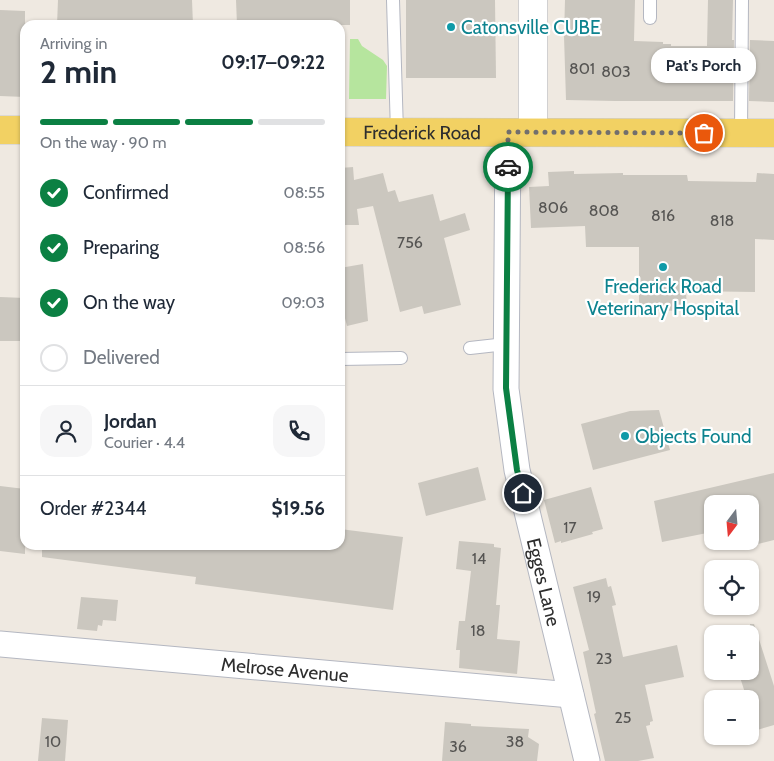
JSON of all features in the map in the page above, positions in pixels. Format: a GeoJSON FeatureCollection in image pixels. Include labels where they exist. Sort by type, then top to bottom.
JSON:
{"type":"FeatureCollection","features":[{"type":"Feature","properties":{"kind":"main road"},"geometry":{"type":"LineString","coordinates":[[0,130],[20,130]]}},
{"type":"Feature","properties":{"kind":"main road","name":"Frederick Road"},"geometry":{"type":"LineString","coordinates":[[345,132],[774,133]]}},
{"type":"Feature","properties":{"kind":"street"},"geometry":{"type":"LineString","coordinates":[[520,132],[533,0]]}},
{"type":"Feature","properties":{"kind":"street","name":"Egges Lane"},"geometry":{"type":"LineString","coordinates":[[520,132],[506,344],[506,388],[517,470],[587,761]]}},
{"type":"Feature","properties":{"kind":"street","name":"Melrose Avenue"},"geometry":{"type":"LineString","coordinates":[[0,644],[571,695]]}},
{"type":"Feature","properties":{"kind":"lane"},"geometry":{"type":"LineString","coordinates":[[393,0],[397,132]]}},
{"type":"Feature","properties":{"kind":"lane"},"geometry":{"type":"LineString","coordinates":[[650,0],[650,18]]}},
{"type":"Feature","properties":{"kind":"lane"},"geometry":{"type":"LineString","coordinates":[[741,133],[742,0]]}},
{"type":"Feature","properties":{"kind":"lane"},"geometry":{"type":"LineString","coordinates":[[470,348],[506,344]]}},
{"type":"Feature","properties":{"kind":"lane"},"geometry":{"type":"LineString","coordinates":[[345,359],[401,358]]}},
{"type":"Feature","properties":{"kind":"green space"},"geometry":{"type":"Polygon","coordinates":[[[350,39],[358,39],[362,46],[383,60],[387,66],[386,99],[349,99],[350,39]]]}},
{"type":"Feature","properties":{"kind":"building"},"geometry":{"type":"Polygon","coordinates":[[[58,0],[192,0],[193,20],[57,20],[58,0]]]}},
{"type":"Feature","properties":{"kind":"building"},"geometry":{"type":"Polygon","coordinates":[[[236,0],[350,0],[350,25],[345,25],[345,20],[237,20],[236,0]]]}},
{"type":"Feature","properties":{"kind":"building","name":"Catonsville CUBE"},"geometry":{"type":"Polygon","coordinates":[[[406,0],[495,0],[496,78],[406,78],[406,0]]]}},
{"type":"Feature","properties":{"kind":"building"},"geometry":{"type":"Polygon","coordinates":[[[565,0],[635,0],[634,41],[663,42],[663,44],[671,44],[671,46],[707,46],[708,0],[733,0],[733,101],[566,100],[565,0]]]}},
{"type":"Feature","properties":{"kind":"building"},"geometry":{"type":"Polygon","coordinates":[[[0,10],[25,11],[25,20],[20,20],[20,97],[0,96],[0,10]]]}},
{"type":"Feature","properties":{"kind":"building"},"geometry":{"type":"Polygon","coordinates":[[[750,40],[774,41],[774,102],[749,101],[750,40]]]}},
{"type":"Feature","properties":{"kind":"building"},"geometry":{"type":"Polygon","coordinates":[[[353,167],[354,180],[383,173],[388,192],[395,190],[399,202],[433,194],[440,221],[465,213],[470,230],[444,238],[461,305],[424,314],[422,306],[400,312],[373,206],[357,209],[359,225],[345,225],[345,168],[353,167]]]}},
{"type":"Feature","properties":{"kind":"building"},"geometry":{"type":"Polygon","coordinates":[[[574,171],[574,174],[687,175],[688,181],[756,182],[757,173],[774,174],[774,240],[755,239],[755,292],[686,291],[687,311],[639,310],[639,247],[586,247],[585,226],[531,228],[529,187],[549,186],[548,172],[574,171]]]}},
{"type":"Feature","properties":{"kind":"building"},"geometry":{"type":"Polygon","coordinates":[[[363,264],[368,321],[347,326],[345,318],[345,267],[363,264]]]}},
{"type":"Feature","properties":{"kind":"building"},"geometry":{"type":"Polygon","coordinates":[[[0,297],[20,298],[20,341],[0,341],[0,297]]]}},
{"type":"Feature","properties":{"kind":"building","name":"Objects Found"},"geometry":{"type":"Polygon","coordinates":[[[659,410],[670,450],[593,470],[581,424],[630,411],[659,410]]]}},
{"type":"Feature","properties":{"kind":"building"},"geometry":{"type":"Polygon","coordinates":[[[478,467],[486,500],[426,516],[418,483],[478,467]]]}},
{"type":"Feature","properties":{"kind":"building"},"geometry":{"type":"Polygon","coordinates":[[[774,473],[774,540],[759,544],[759,495],[704,495],[704,534],[662,542],[654,501],[774,473]]]}},
{"type":"Feature","properties":{"kind":"building"},"geometry":{"type":"Polygon","coordinates":[[[0,486],[20,488],[20,550],[25,550],[25,554],[0,551],[0,486]]]}},
{"type":"Feature","properties":{"kind":"building"},"geometry":{"type":"Polygon","coordinates":[[[591,487],[603,529],[592,532],[593,534],[555,543],[544,500],[591,487]]]}},
{"type":"Feature","properties":{"kind":"building"},"geometry":{"type":"Polygon","coordinates":[[[345,530],[403,537],[393,610],[195,584],[196,577],[42,557],[42,550],[345,550],[345,530]]]}},
{"type":"Feature","properties":{"kind":"building"},"geometry":{"type":"Polygon","coordinates":[[[459,541],[494,544],[494,547],[501,548],[496,605],[500,605],[497,639],[520,641],[517,674],[459,668],[460,650],[456,650],[459,621],[465,621],[471,571],[456,569],[459,541]]]}},
{"type":"Feature","properties":{"kind":"building"},"geometry":{"type":"Polygon","coordinates":[[[606,578],[608,587],[611,586],[616,605],[612,606],[623,657],[677,645],[684,677],[645,685],[653,721],[650,722],[650,725],[646,726],[654,758],[638,761],[605,761],[583,652],[589,650],[573,587],[606,578]]]}},
{"type":"Feature","properties":{"kind":"building"},"geometry":{"type":"Polygon","coordinates":[[[81,597],[118,600],[116,621],[103,620],[102,626],[98,625],[97,631],[77,629],[81,597]]]}},
{"type":"Feature","properties":{"kind":"building"},"geometry":{"type":"Polygon","coordinates":[[[759,640],[774,686],[774,725],[759,729],[759,690],[744,690],[741,680],[759,680],[759,640]]]}},
{"type":"Feature","properties":{"kind":"building"},"geometry":{"type":"Polygon","coordinates":[[[42,718],[68,720],[65,761],[38,761],[42,718]]]}},
{"type":"Feature","properties":{"kind":"building"},"geometry":{"type":"Polygon","coordinates":[[[445,722],[471,724],[471,726],[529,729],[528,737],[539,744],[537,761],[442,761],[445,722]]]}},
{"type":"Feature","properties":{"kind":"way so far"},"geometry":{"type":"LineString","coordinates":[[508,167],[508,132],[704,133]]}},
{"type":"Feature","properties":{"kind":"place","name":"Catonsville CUBE"},"geometry":{"type":"Point","coordinates":[451,27]}},
{"type":"Feature","properties":{"kind":"place","name":"Pat's Porch"},"geometry":{"type":"Point","coordinates":[704,133]}},
{"type":"Feature","properties":{"kind":"place","name":"Frederick Road Veterinary Hospital"},"geometry":{"type":"Point","coordinates":[663,267]}},
{"type":"Feature","properties":{"kind":"place","name":"Objects Found"},"geometry":{"type":"Point","coordinates":[625,436]}},
{"type":"Feature","properties":{"kind":"route"},"geometry":{"type":"LineString","coordinates":[[508,167],[506,388],[517,470],[523,493]]}}]}
